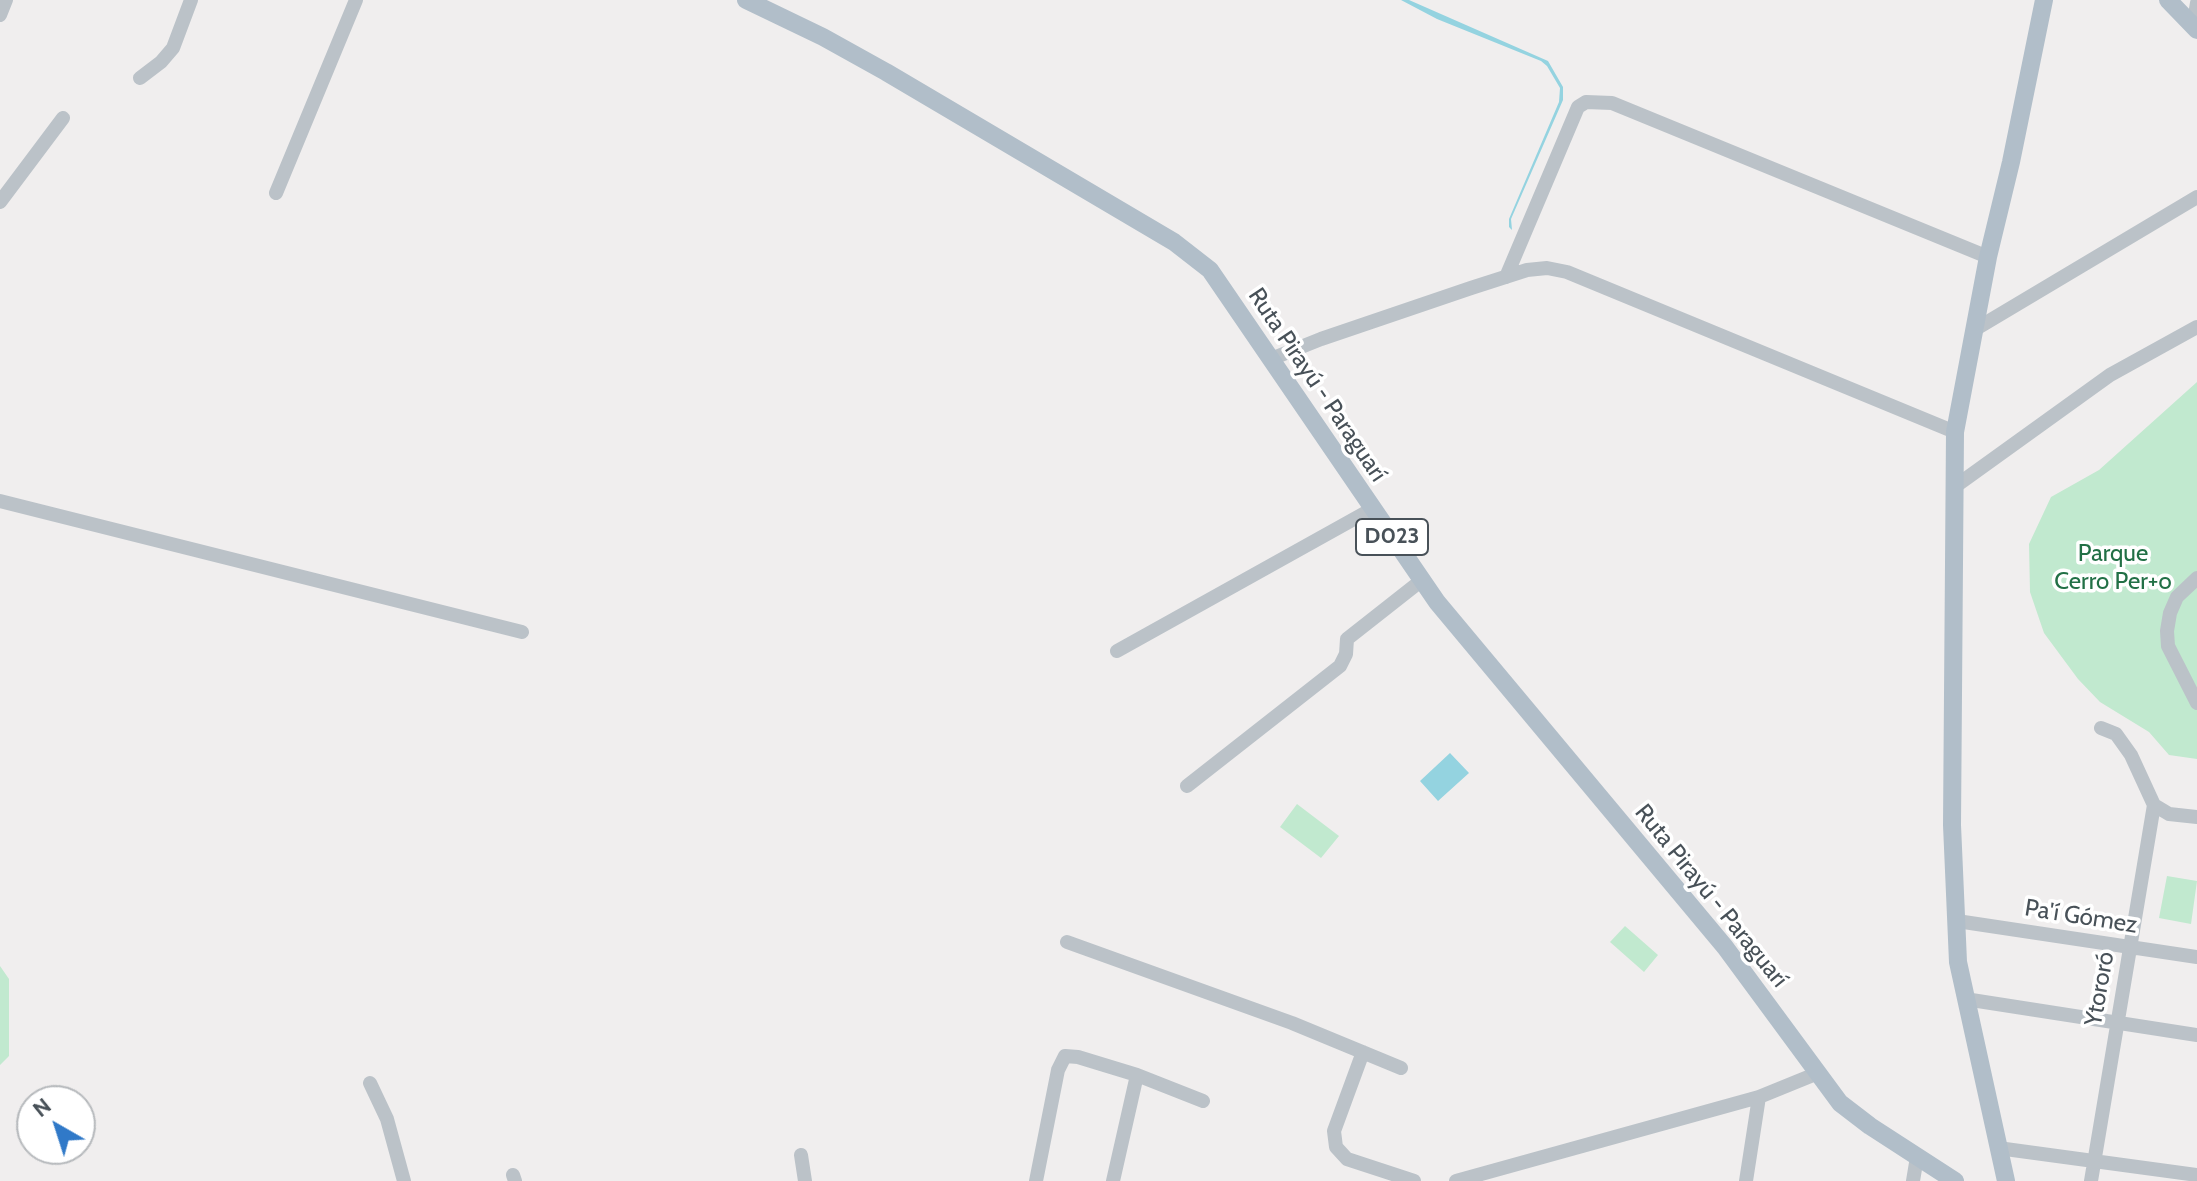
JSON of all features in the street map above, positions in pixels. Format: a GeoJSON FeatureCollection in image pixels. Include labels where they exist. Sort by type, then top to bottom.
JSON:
{"type":"FeatureCollection","features":[{"type":"Feature","properties":{"kind":"main road","name":"Ruta Pirayú - Paraguarí"},"geometry":{"type":"LineString","coordinates":[[746,0],[886,72],[1174,242],[1210,270],[1422,580],[1499,678],[1725,947],[1840,1103],[1955,1181]]}},
{"type":"Feature","properties":{"kind":"main road"},"geometry":{"type":"LineString","coordinates":[[2006,1181],[1958,962],[1952,825],[1953,488],[1955,432],[1974,330],[2044,0]]}},
{"type":"Feature","properties":{"kind":"main road"},"geometry":{"type":"LineString","coordinates":[[2168,0],[2195,28]]}},
{"type":"Feature","properties":{"kind":"street"},"geometry":{"type":"LineString","coordinates":[[0,15],[6,0]]}},
{"type":"Feature","properties":{"kind":"street"},"geometry":{"type":"LineString","coordinates":[[140,78],[173,48],[191,0]]}},
{"type":"Feature","properties":{"kind":"street"},"geometry":{"type":"LineString","coordinates":[[276,193],[356,0]]}},
{"type":"Feature","properties":{"kind":"street"},"geometry":{"type":"LineString","coordinates":[[2195,28],[2197,3]]}},
{"type":"Feature","properties":{"kind":"street"},"geometry":{"type":"LineString","coordinates":[[1506,277],[1578,107],[1586,102],[1612,103],[1988,257]]}},
{"type":"Feature","properties":{"kind":"street"},"geometry":{"type":"LineString","coordinates":[[0,202],[63,118]]}},
{"type":"Feature","properties":{"kind":"street"},"geometry":{"type":"LineString","coordinates":[[1974,330],[2197,197]]}},
{"type":"Feature","properties":{"kind":"street"},"geometry":{"type":"LineString","coordinates":[[1271,359],[1321,339],[1527,270],[1547,268],[1567,272],[1955,432]]}},
{"type":"Feature","properties":{"kind":"street"},"geometry":{"type":"LineString","coordinates":[[1953,488],[2110,375],[2197,327]]}},
{"type":"Feature","properties":{"kind":"street"},"geometry":{"type":"LineString","coordinates":[[0,501],[522,632]]}},
{"type":"Feature","properties":{"kind":"street"},"geometry":{"type":"LineString","coordinates":[[1117,651],[1372,509]]}},
{"type":"Feature","properties":{"kind":"street"},"geometry":{"type":"LineString","coordinates":[[2197,578],[2177,597],[2167,631],[2168,646],[2197,703]]}},
{"type":"Feature","properties":{"kind":"street"},"geometry":{"type":"LineString","coordinates":[[1187,786],[1340,666],[1346,654],[1347,639],[1422,580]]}},
{"type":"Feature","properties":{"kind":"street"},"geometry":{"type":"LineString","coordinates":[[2101,728],[2116,734],[2131,755],[2154,805],[2169,814],[2197,817]]}},
{"type":"Feature","properties":{"kind":"street","name":"Ytororó"},"geometry":{"type":"LineString","coordinates":[[2091,1181],[2154,805]]}},
{"type":"Feature","properties":{"kind":"street","name":"Pa'í Gómez"},"geometry":{"type":"LineString","coordinates":[[1957,921],[2197,957]]}},
{"type":"Feature","properties":{"kind":"street"},"geometry":{"type":"LineString","coordinates":[[1067,942],[1292,1023],[1401,1068]]}},
{"type":"Feature","properties":{"kind":"street"},"geometry":{"type":"LineString","coordinates":[[1965,999],[2197,1035]]}},
{"type":"Feature","properties":{"kind":"street"},"geometry":{"type":"LineString","coordinates":[[1363,1052],[1334,1131],[1336,1147],[1347,1159],[1414,1181]]}},
{"type":"Feature","properties":{"kind":"street"},"geometry":{"type":"LineString","coordinates":[[1036,1181],[1058,1070],[1065,1056],[1137,1075],[1203,1101]]}},
{"type":"Feature","properties":{"kind":"street"},"geometry":{"type":"LineString","coordinates":[[1456,1181],[1759,1097],[1818,1073]]}},
{"type":"Feature","properties":{"kind":"street"},"geometry":{"type":"LineString","coordinates":[[1113,1181],[1137,1075]]}},
{"type":"Feature","properties":{"kind":"street"},"geometry":{"type":"LineString","coordinates":[[370,1083],[387,1119],[404,1181]]}},
{"type":"Feature","properties":{"kind":"street"},"geometry":{"type":"LineString","coordinates":[[1746,1181],[1759,1097]]}},
{"type":"Feature","properties":{"kind":"street"},"geometry":{"type":"LineString","coordinates":[[1998,1148],[2197,1175]]}},
{"type":"Feature","properties":{"kind":"street"},"geometry":{"type":"LineString","coordinates":[[801,1155],[805,1181]]}},
{"type":"Feature","properties":{"kind":"street"},"geometry":{"type":"LineString","coordinates":[[1913,1181],[1917,1157]]}},
{"type":"Feature","properties":{"kind":"green space","name":"Parque Cerro Per+o"},"geometry":{"type":"Polygon","coordinates":[[[2197,382],[2197,759],[2169,755],[2149,732],[2100,702],[2078,679],[2044,633],[2030,592],[2029,544],[2051,497],[2099,470],[2197,382]]]}},
{"type":"Feature","properties":{"kind":"green space"},"geometry":{"type":"Polygon","coordinates":[[[1297,804],[1339,836],[1321,858],[1280,827],[1297,804]]]}},
{"type":"Feature","properties":{"kind":"green space"},"geometry":{"type":"Polygon","coordinates":[[[2167,876],[2197,881],[2191,924],[2159,918],[2167,876]]]}},
{"type":"Feature","properties":{"kind":"green space"},"geometry":{"type":"Polygon","coordinates":[[[1625,926],[1658,955],[1644,972],[1610,942],[1625,926]]]}},
{"type":"Feature","properties":{"kind":"green space"},"geometry":{"type":"Polygon","coordinates":[[[0,966],[9,979],[9,1056],[0,1065],[0,966]]]}},
{"type":"Feature","properties":{"kind":"water"},"geometry":{"type":"Polygon","coordinates":[[[1401,0],[1409,0],[1548,61],[1563,87],[1563,100],[1511,219],[1512,230],[1509,219],[1559,102],[1560,88],[1541,61],[1437,19],[1401,0]]]}},
{"type":"Feature","properties":{"kind":"water"},"geometry":{"type":"Polygon","coordinates":[[[1450,753],[1469,773],[1438,801],[1420,781],[1450,753]]]}}]}
